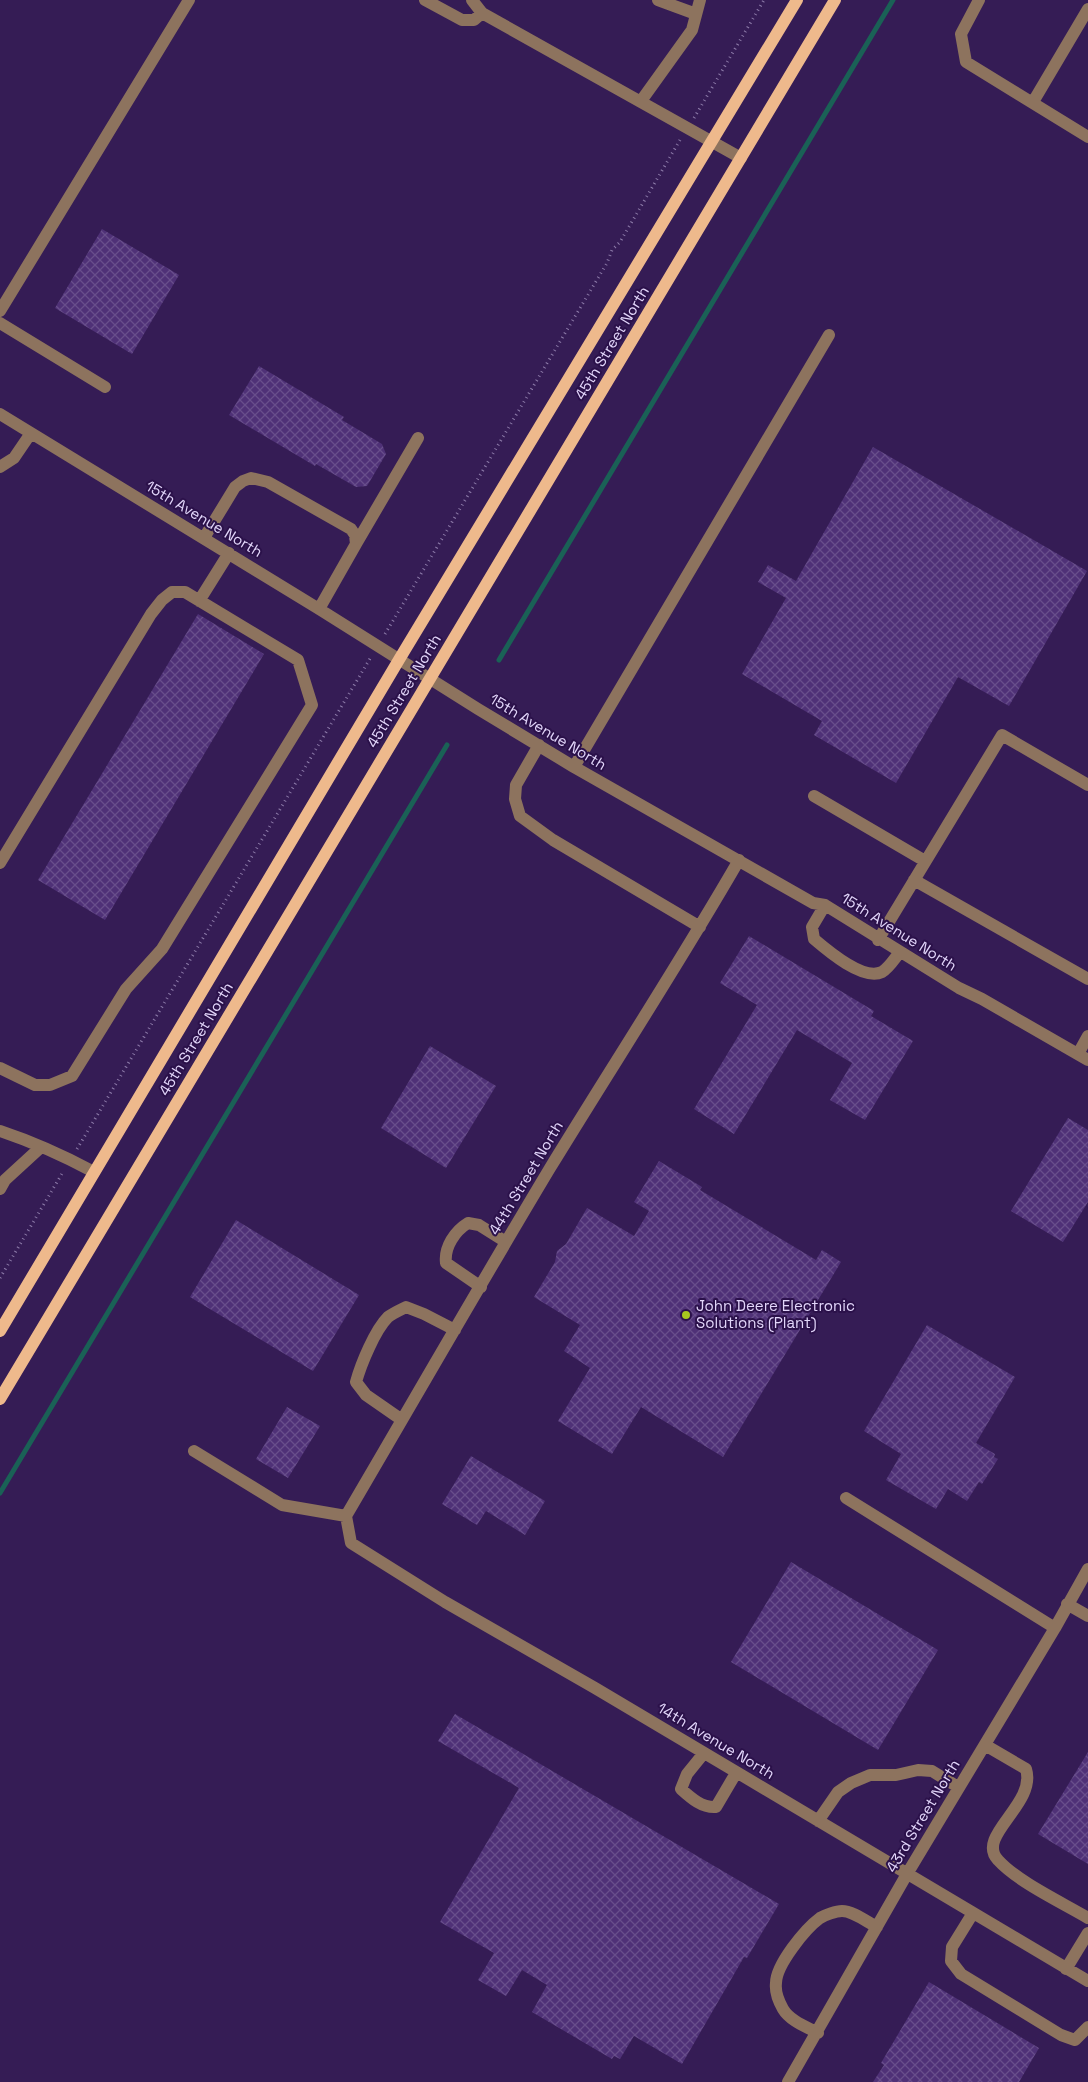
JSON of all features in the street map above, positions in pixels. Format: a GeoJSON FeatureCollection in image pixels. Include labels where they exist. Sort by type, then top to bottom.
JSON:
{"type":"FeatureCollection","features":[{"type":"Feature","properties":{"kind":"main road","name":"45th Street North"},"geometry":{"type":"LineString","coordinates":[[0,1331],[400,658],[797,0]]}},
{"type":"Feature","properties":{"kind":"main road","name":"45th Street North"},"geometry":{"type":"LineString","coordinates":[[0,1399],[835,0]]}},
{"type":"Feature","properties":{"kind":"street"},"geometry":{"type":"LineString","coordinates":[[0,311],[189,0]]}},
{"type":"Feature","properties":{"kind":"street"},"geometry":{"type":"LineString","coordinates":[[425,0],[462,20],[474,20],[482,13]]}},
{"type":"Feature","properties":{"kind":"street"},"geometry":{"type":"LineString","coordinates":[[472,0],[482,13],[741,158]]}},
{"type":"Feature","properties":{"kind":"street"},"geometry":{"type":"LineString","coordinates":[[658,0],[696,14]]}},
{"type":"Feature","properties":{"kind":"street"},"geometry":{"type":"LineString","coordinates":[[641,101],[692,30],[700,0]]}},
{"type":"Feature","properties":{"kind":"street"},"geometry":{"type":"LineString","coordinates":[[979,0],[960,34],[966,62],[1088,137]]}},
{"type":"Feature","properties":{"kind":"street"},"geometry":{"type":"LineString","coordinates":[[1033,102],[1088,9]]}},
{"type":"Feature","properties":{"kind":"street"},"geometry":{"type":"LineString","coordinates":[[0,323],[105,387]]}},
{"type":"Feature","properties":{"kind":"street"},"geometry":{"type":"LineString","coordinates":[[574,767],[829,335]]}},
{"type":"Feature","properties":{"kind":"street","name":"15th Avenue North"},"geometry":{"type":"LineString","coordinates":[[0,414],[400,658],[478,709],[574,767],[813,902],[825,906],[959,988],[982,998],[1083,1057]]}},
{"type":"Feature","properties":{"kind":"street"},"geometry":{"type":"LineString","coordinates":[[0,467],[14,458],[31,433]]}},
{"type":"Feature","properties":{"kind":"street"},"geometry":{"type":"LineString","coordinates":[[319,609],[418,438]]}},
{"type":"Feature","properties":{"kind":"street"},"geometry":{"type":"LineString","coordinates":[[204,538],[235,486],[251,478],[268,482],[351,529],[355,535],[356,544]]}},
{"type":"Feature","properties":{"kind":"street"},"geometry":{"type":"LineString","coordinates":[[199,601],[229,553]]}},
{"type":"Feature","properties":{"kind":"street"},"geometry":{"type":"LineString","coordinates":[[0,863],[151,614],[162,600],[172,592],[185,592],[298,660],[312,705],[162,949],[126,989],[72,1076],[50,1085],[35,1085],[0,1068]]}},
{"type":"Feature","properties":{"kind":"street"},"geometry":{"type":"LineString","coordinates":[[878,940],[1002,735],[1088,785]]}},
{"type":"Feature","properties":{"kind":"street"},"geometry":{"type":"LineString","coordinates":[[538,745],[516,784],[515,799],[520,816],[553,840],[700,927]]}},
{"type":"Feature","properties":{"kind":"street"},"geometry":{"type":"LineString","coordinates":[[814,796],[925,861]]}},
{"type":"Feature","properties":{"kind":"street","name":"44th Street North"},"geometry":{"type":"LineString","coordinates":[[346,1516],[506,1242],[700,927],[739,860]]}},
{"type":"Feature","properties":{"kind":"street"},"geometry":{"type":"LineString","coordinates":[[914,880],[1088,979]]}},
{"type":"Feature","properties":{"kind":"street"},"geometry":{"type":"LineString","coordinates":[[825,906],[812,927],[814,939],[852,967],[867,974],[876,974],[884,971],[900,952]]}},
{"type":"Feature","properties":{"kind":"street"},"geometry":{"type":"LineString","coordinates":[[1083,1057],[1088,1036]]}},
{"type":"Feature","properties":{"kind":"street"},"geometry":{"type":"LineString","coordinates":[[0,1131],[71,1160],[94,1172]]}},
{"type":"Feature","properties":{"kind":"street"},"geometry":{"type":"LineString","coordinates":[[0,1189],[5,1180],[41,1147]]}},
{"type":"Feature","properties":{"kind":"street"},"geometry":{"type":"LineString","coordinates":[[481,1286],[446,1263],[445,1253],[460,1229],[468,1223],[479,1225],[506,1242]]}},
{"type":"Feature","properties":{"kind":"street"},"geometry":{"type":"LineString","coordinates":[[402,1420],[366,1395],[356,1382],[362,1361],[377,1335],[388,1317],[406,1307],[455,1330]]}},
{"type":"Feature","properties":{"kind":"street"},"geometry":{"type":"LineString","coordinates":[[194,1450],[282,1505],[346,1516]]}},
{"type":"Feature","properties":{"kind":"street"},"geometry":{"type":"LineString","coordinates":[[846,1498],[1055,1628]]}},
{"type":"Feature","properties":{"kind":"street","name":"14th Avenue North"},"geometry":{"type":"LineString","coordinates":[[346,1516],[351,1543],[445,1602],[595,1688],[1066,1969],[1088,1980]]}},
{"type":"Feature","properties":{"kind":"street","name":"43rd Street North"},"geometry":{"type":"LineString","coordinates":[[788,2082],[818,2033],[907,1874],[1055,1628],[1088,1569]]}},
{"type":"Feature","properties":{"kind":"street"},"geometry":{"type":"LineString","coordinates":[[1067,1604],[1088,1616]]}},
{"type":"Feature","properties":{"kind":"street"},"geometry":{"type":"LineString","coordinates":[[985,1745],[1026,1769],[1028,1777],[1026,1792],[994,1839],[992,1849],[997,1859],[1017,1876],[1088,1918]]}},
{"type":"Feature","properties":{"kind":"street"},"geometry":{"type":"LineString","coordinates":[[704,1753],[687,1774],[681,1788],[707,1807],[716,1807],[736,1772]]}},
{"type":"Feature","properties":{"kind":"street"},"geometry":{"type":"LineString","coordinates":[[818,1821],[838,1792],[850,1783],[870,1775],[896,1775],[918,1770],[932,1772],[958,1787]]}},
{"type":"Feature","properties":{"kind":"street"},"geometry":{"type":"LineString","coordinates":[[818,2033],[794,2020],[784,2010],[778,1996],[776,1983],[779,1969],[808,1929],[822,1916],[843,1911],[877,1927]]}},
{"type":"Feature","properties":{"kind":"street"},"geometry":{"type":"LineString","coordinates":[[973,1913],[952,1947],[951,1961],[961,1974],[1061,2035],[1075,2040],[1088,2028]]}},
{"type":"Feature","properties":{"kind":"street"},"geometry":{"type":"LineString","coordinates":[[1066,1969],[1088,1933]]}},
{"type":"Feature","properties":{"kind":"building"},"geometry":{"type":"Polygon","coordinates":[[[102,229],[179,275],[132,354],[55,308],[102,229]]]}},
{"type":"Feature","properties":{"kind":"building"},"geometry":{"type":"Polygon","coordinates":[[[259,366],[344,417],[342,420],[382,444],[386,454],[367,486],[356,487],[316,464],[315,466],[229,415],[259,366]]]}},
{"type":"Feature","properties":{"kind":"building"},"geometry":{"type":"Polygon","coordinates":[[[873,447],[1087,571],[1009,706],[958,677],[896,783],[814,735],[822,721],[742,674],[786,598],[758,582],[768,565],[796,581],[873,447]]]}},
{"type":"Feature","properties":{"kind":"building"},"geometry":{"type":"Polygon","coordinates":[[[198,614],[264,654],[105,920],[38,880],[198,614]]]}},
{"type":"Feature","properties":{"kind":"building"},"geometry":{"type":"Polygon","coordinates":[[[749,936],[874,1011],[871,1016],[913,1041],[865,1120],[830,1100],[852,1063],[797,1030],[734,1134],[694,1109],[757,1005],[720,983],[749,936]]]}},
{"type":"Feature","properties":{"kind":"building"},"geometry":{"type":"Polygon","coordinates":[[[430,1046],[496,1086],[446,1168],[381,1128],[430,1046]]]}},
{"type":"Feature","properties":{"kind":"building"},"geometry":{"type":"Polygon","coordinates":[[[1068,1118],[1088,1130],[1088,1202],[1063,1242],[1011,1211],[1068,1118]]]}},
{"type":"Feature","properties":{"kind":"building","name":"John Deere Electronic Solutions (Plant)"},"geometry":{"type":"Polygon","coordinates":[[[659,1161],[702,1187],[700,1190],[816,1260],[822,1250],[841,1262],[723,1457],[641,1407],[612,1454],[558,1421],[590,1368],[564,1351],[580,1325],[534,1297],[555,1262],[557,1251],[566,1244],[587,1208],[634,1236],[649,1211],[634,1202],[659,1161]]]}},
{"type":"Feature","properties":{"kind":"building"},"geometry":{"type":"Polygon","coordinates":[[[236,1220],[359,1295],[313,1371],[190,1297],[236,1220]]]}},
{"type":"Feature","properties":{"kind":"building"},"geometry":{"type":"Polygon","coordinates":[[[927,1325],[1015,1377],[976,1443],[995,1454],[994,1457],[998,1459],[982,1484],[979,1482],[967,1501],[948,1489],[936,1509],[886,1480],[901,1454],[864,1431],[927,1325]]]}},
{"type":"Feature","properties":{"kind":"building"},"geometry":{"type":"Polygon","coordinates":[[[287,1407],[320,1426],[288,1478],[256,1459],[287,1407]]]}},
{"type":"Feature","properties":{"kind":"building"},"geometry":{"type":"Polygon","coordinates":[[[471,1456],[545,1501],[525,1535],[486,1511],[477,1525],[442,1504],[471,1456]]]}},
{"type":"Feature","properties":{"kind":"building"},"geometry":{"type":"Polygon","coordinates":[[[791,1562],[938,1650],[878,1750],[731,1662],[791,1562]]]}},
{"type":"Feature","properties":{"kind":"building"},"geometry":{"type":"Polygon","coordinates":[[[455,1714],[779,1904],[747,1958],[744,1957],[682,2064],[634,2036],[620,2059],[614,2056],[612,2059],[532,2012],[547,1985],[522,1970],[506,1996],[478,1980],[494,1953],[440,1922],[519,1788],[438,1741],[455,1714]]]}},
{"type":"Feature","properties":{"kind":"building"},"geometry":{"type":"Polygon","coordinates":[[[1088,1752],[1088,1864],[1038,1834],[1088,1752]]]}},
{"type":"Feature","properties":{"kind":"building"},"geometry":{"type":"Polygon","coordinates":[[[929,1982],[1039,2048],[1019,2082],[873,2082],[884,2065],[881,2063],[929,1982]]]}},
{"type":"Feature","properties":{"kind":"waterway"},"geometry":{"type":"LineString","coordinates":[[499,660],[893,0]]}},
{"type":"Feature","properties":{"kind":"waterway"},"geometry":{"type":"LineString","coordinates":[[0,1493],[447,745]]}},
{"type":"Feature","properties":{"kind":"place","name":"John Deere Electronic Solutions (Plant)"},"geometry":{"type":"Point","coordinates":[686,1315]}}]}
